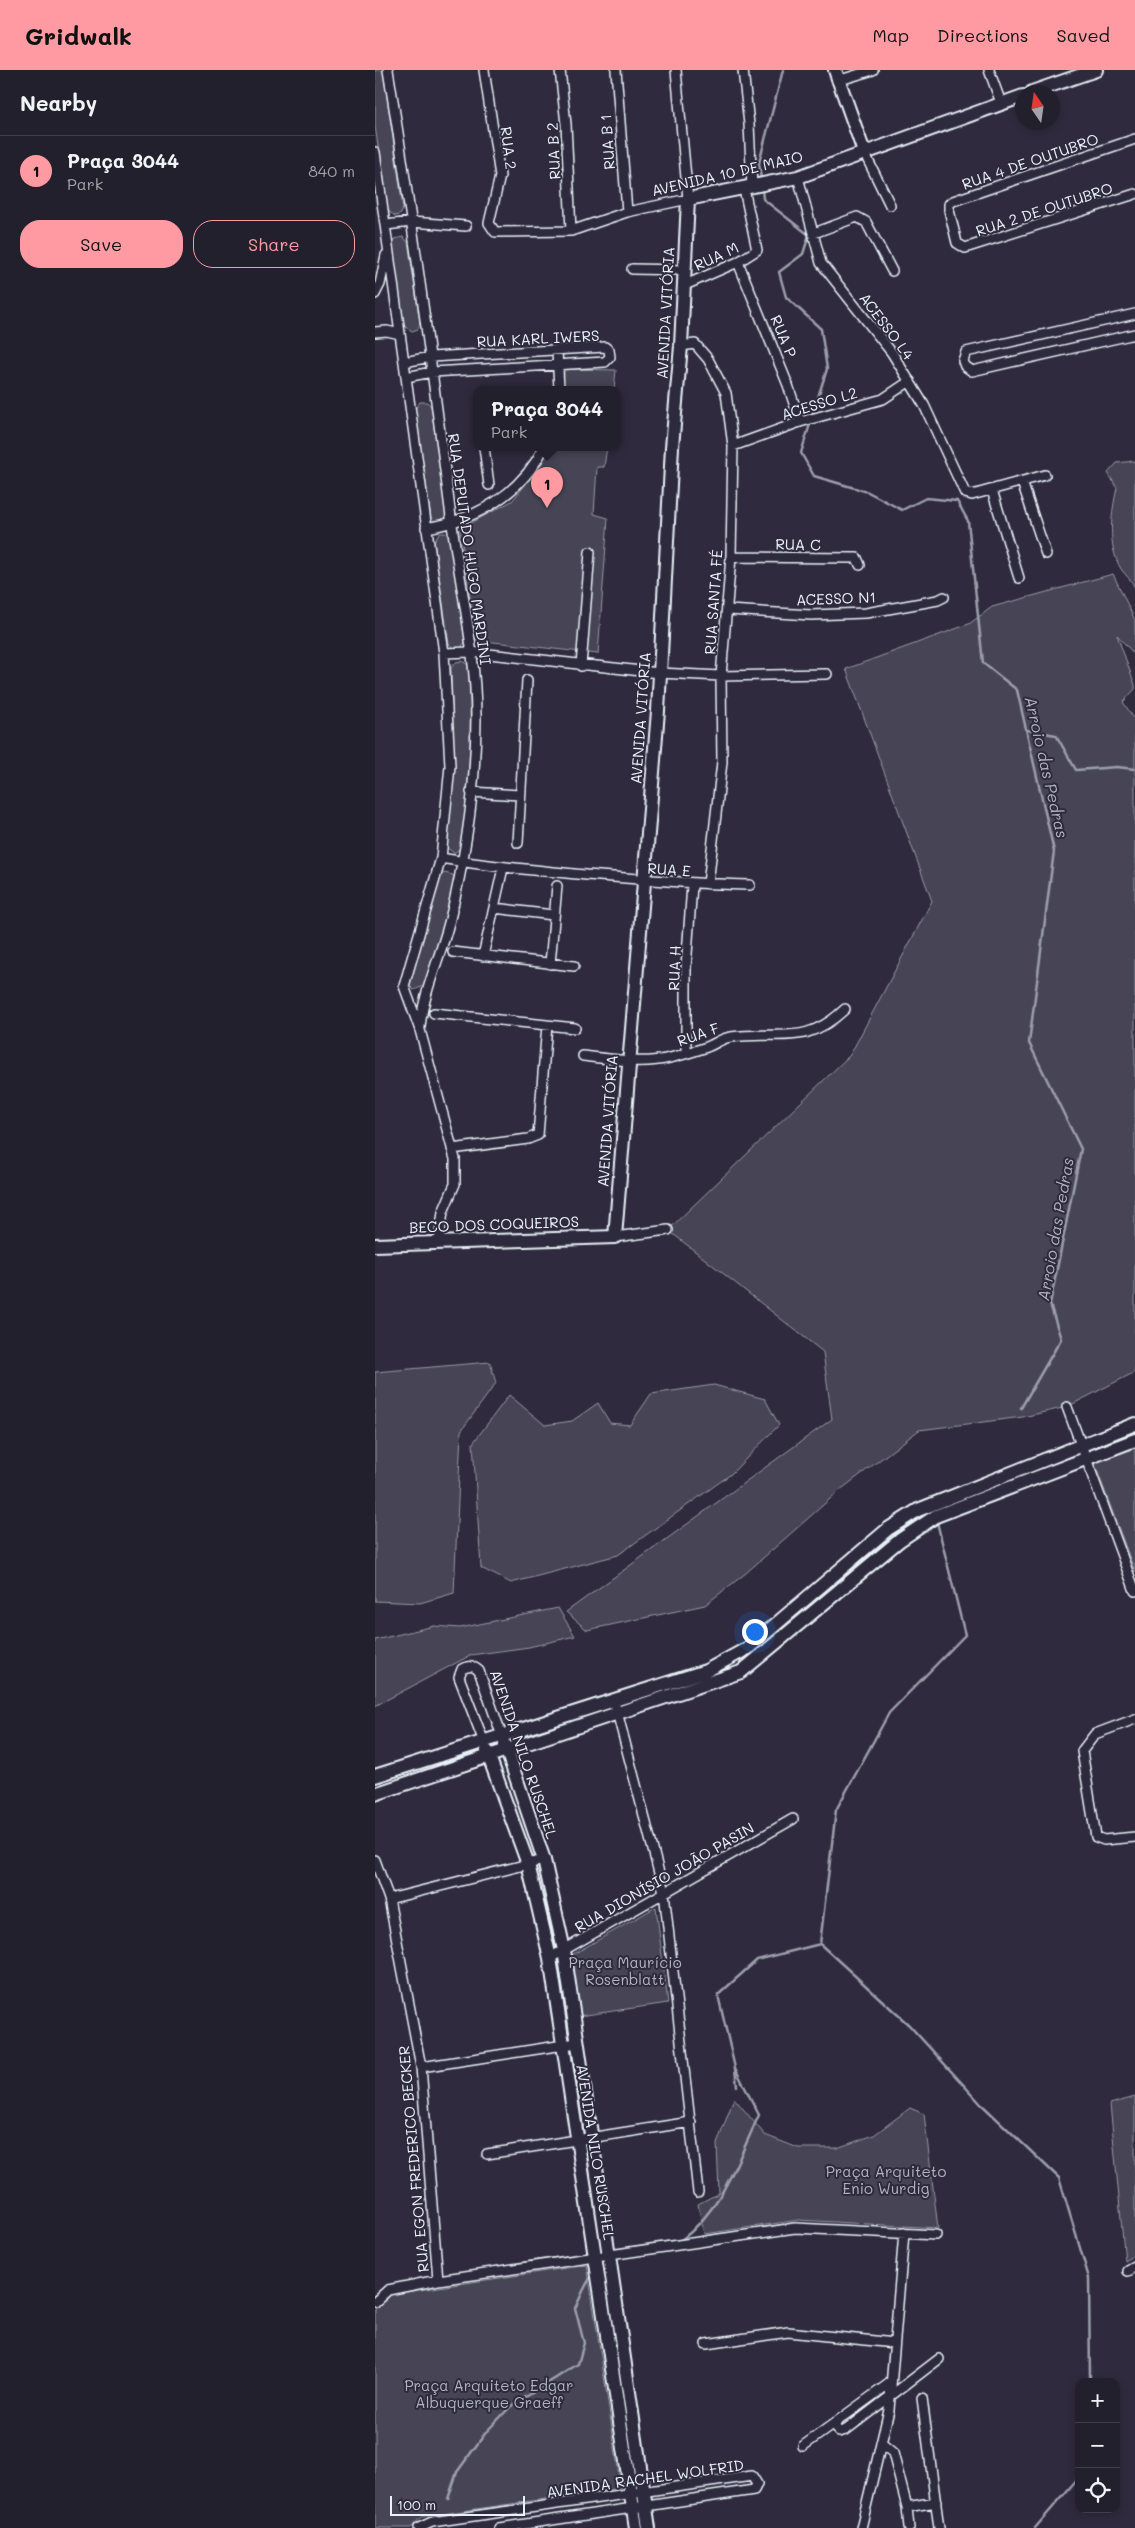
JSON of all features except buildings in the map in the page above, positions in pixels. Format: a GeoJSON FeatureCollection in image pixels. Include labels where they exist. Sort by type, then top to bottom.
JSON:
{"type":"FeatureCollection","features":[{"type":"Feature","properties":{"kind":"street","name":"RUA DEPUTADO HUGO MARDINI"},"geometry":{"type":"LineString","coordinates":[[387,70],[431,358],[451,524],[471,652],[476,716],[471,792],[462,862],[448,926],[426,992],[420,1030]]}},
{"type":"Feature","properties":{"kind":"street","name":"RUA 2"},"geometry":{"type":"LineString","coordinates":[[484,70],[500,176],[489,223],[491,229]]}},
{"type":"Feature","properties":{"kind":"street","name":"RUA B 2"},"geometry":{"type":"LineString","coordinates":[[560,70],[566,124],[571,231]]}},
{"type":"Feature","properties":{"kind":"street","name":"RUA B 1"},"geometry":{"type":"LineString","coordinates":[[616,70],[627,212]]}},
{"type":"Feature","properties":{"kind":"street"},"geometry":{"type":"LineString","coordinates":[[677,70],[689,199]]}},
{"type":"Feature","properties":{"kind":"street"},"geometry":{"type":"LineString","coordinates":[[743,70],[755,187]]}},
{"type":"Feature","properties":{"kind":"street"},"geometry":{"type":"LineString","coordinates":[[873,70],[836,75],[864,152],[890,205]]}},
{"type":"Feature","properties":{"kind":"street"},"geometry":{"type":"LineString","coordinates":[[989,70],[1001,103]]}},
{"type":"Feature","properties":{"kind":"street"},"geometry":{"type":"LineString","coordinates":[[1052,85],[1096,70]]}},
{"type":"Feature","properties":{"kind":"street","name":"AVENIDA 10 DE MAIO"},"geometry":{"type":"LineString","coordinates":[[491,229],[495,232],[571,231],[627,212],[798,177],[1015,99]]}},
{"type":"Feature","properties":{"kind":"street","name":"RUA 4 DE OUTUBRO"},"geometry":{"type":"LineString","coordinates":[[961,247],[957,242],[949,210],[950,203],[1135,139]]}},
{"type":"Feature","properties":{"kind":"street"},"geometry":{"type":"LineString","coordinates":[[375,152],[444,653],[450,766],[441,858],[424,921],[405,980],[405,990],[415,996],[426,992]]}},
{"type":"Feature","properties":{"kind":"street","name":"ACESSO L4"},"geometry":{"type":"LineString","coordinates":[[798,177],[821,263],[892,352],[924,405],[963,491],[972,495],[992,490]]}},
{"type":"Feature","properties":{"kind":"street","name":"RUA M"},"geometry":{"type":"LineString","coordinates":[[683,286],[739,262],[755,253],[757,248],[755,187]]}},
{"type":"Feature","properties":{"kind":"street","name":"RUA 2 DE OUTUBRO"},"geometry":{"type":"LineString","coordinates":[[961,247],[969,247],[1135,194]]}},
{"type":"Feature","properties":{"kind":"street","name":"AVENIDA VITÓRIA"},"geometry":{"type":"LineString","coordinates":[[615,1237],[659,673],[689,199]]}},
{"type":"Feature","properties":{"kind":"street"},"geometry":{"type":"LineString","coordinates":[[814,232],[857,217],[866,222],[886,263],[893,271]]}},
{"type":"Feature","properties":{"kind":"street"},"geometry":{"type":"LineString","coordinates":[[386,225],[411,222],[467,226]]}},
{"type":"Feature","properties":{"kind":"street"},"geometry":{"type":"LineString","coordinates":[[375,294],[385,265],[388,242]]}},
{"type":"Feature","properties":{"kind":"street","name":"RUA P"},"geometry":{"type":"LineString","coordinates":[[739,262],[789,385],[800,422]]}},
{"type":"Feature","properties":{"kind":"street","name":"RUA M"},"geometry":{"type":"LineString","coordinates":[[632,269],[684,270]]}},
{"type":"Feature","properties":{"kind":"street"},"geometry":{"type":"LineString","coordinates":[[1135,314],[967,352],[963,364],[972,371],[1135,334]]}},
{"type":"Feature","properties":{"kind":"street"},"geometry":{"type":"LineString","coordinates":[[375,332],[387,331],[400,334]]}},
{"type":"Feature","properties":{"kind":"street","name":"RUA SANTA FÉ"},"geometry":{"type":"LineString","coordinates":[[681,346],[695,344],[708,359],[717,374],[729,407],[733,446],[731,557],[721,676],[722,762],[708,884]]}},
{"type":"Feature","properties":{"kind":"street","name":"RUA KARL IWERS"},"geometry":{"type":"LineString","coordinates":[[404,362],[431,358],[605,348],[609,350],[610,357],[605,362],[432,372],[406,377]]}},
{"type":"Feature","properties":{"kind":"street"},"geometry":{"type":"LineString","coordinates":[[557,350],[559,386]]}},
{"type":"Feature","properties":{"kind":"street","name":"ACESSO L2"},"geometry":{"type":"LineString","coordinates":[[733,446],[800,422],[883,399],[910,381]]}},
{"type":"Feature","properties":{"kind":"street"},"geometry":{"type":"LineString","coordinates":[[485,451],[489,485]]}},
{"type":"Feature","properties":{"kind":"street"},"geometry":{"type":"LineString","coordinates":[[426,528],[451,524],[505,496],[520,484],[541,451]]}},
{"type":"Feature","properties":{"kind":"street"},"geometry":{"type":"LineString","coordinates":[[1019,578],[992,490],[1045,475]]}},
{"type":"Feature","properties":{"kind":"street"},"geometry":{"type":"LineString","coordinates":[[1022,482],[1046,554]]}},
{"type":"Feature","properties":{"kind":"street"},"geometry":{"type":"LineString","coordinates":[[581,666],[590,552]]}},
{"type":"Feature","properties":{"kind":"street","name":"RUA C"},"geometry":{"type":"LineString","coordinates":[[731,557],[857,558],[860,565]]}},
{"type":"Feature","properties":{"kind":"street","name":"ACESSO N1"},"geometry":{"type":"LineString","coordinates":[[728,610],[811,616],[866,614],[938,600],[943,597]]}},
{"type":"Feature","properties":{"kind":"street"},"geometry":{"type":"LineString","coordinates":[[444,653],[471,652],[581,666],[659,673],[721,676],[827,674]]}},
{"type":"Feature","properties":{"kind":"street"},"geometry":{"type":"LineString","coordinates":[[518,843],[527,680]]}},
{"type":"Feature","properties":{"kind":"street"},"geometry":{"type":"LineString","coordinates":[[471,792],[520,795]]}},
{"type":"Feature","properties":{"kind":"street","name":"RUA E"},"geometry":{"type":"LineString","coordinates":[[441,858],[503,868],[643,881],[750,885]]}},
{"type":"Feature","properties":{"kind":"street"},"geometry":{"type":"LineString","coordinates":[[483,956],[503,868]]}},
{"type":"Feature","properties":{"kind":"street","name":"RUA H"},"geometry":{"type":"LineString","coordinates":[[686,1053],[686,968],[692,884]]}},
{"type":"Feature","properties":{"kind":"street"},"geometry":{"type":"LineString","coordinates":[[550,964],[557,886]]}},
{"type":"Feature","properties":{"kind":"street"},"geometry":{"type":"LineString","coordinates":[[494,908],[553,915]]}},
{"type":"Feature","properties":{"kind":"street"},"geometry":{"type":"LineString","coordinates":[[453,952],[574,966]]}},
{"type":"Feature","properties":{"kind":"street","name":"RUA DEPUTADO HUGO MARDINI"},"geometry":{"type":"LineString","coordinates":[[405,990],[420,1030],[455,1159],[455,1184],[443,1212],[439,1242]]}},
{"type":"Feature","properties":{"kind":"street","name":"RUA F"},"geometry":{"type":"LineString","coordinates":[[583,1056],[628,1060],[664,1059],[730,1037],[789,1037],[806,1034],[827,1025],[845,1009]]}},
{"type":"Feature","properties":{"kind":"street"},"geometry":{"type":"LineString","coordinates":[[434,1013],[575,1028]]}},
{"type":"Feature","properties":{"kind":"street"},"geometry":{"type":"LineString","coordinates":[[452,1149],[528,1139],[538,1135],[547,1025]]}},
{"type":"Feature","properties":{"kind":"street"},"geometry":{"type":"LineString","coordinates":[[615,1237],[668,1230]]}},
{"type":"Feature","properties":{"kind":"street","name":"BECO DOS COQUEIROS"},"geometry":{"type":"LineString","coordinates":[[375,1245],[615,1237]]}},
{"type":"Feature","properties":{"kind":"street"},"geometry":{"type":"LineString","coordinates":[[1067,1408],[1135,1591]]}},
{"type":"Feature","properties":{"kind":"street"},"geometry":{"type":"LineString","coordinates":[[375,1776],[706,1672],[748,1648],[888,1528],[918,1510],[1080,1444],[1135,1424]]}},
{"type":"Feature","properties":{"kind":"street"},"geometry":{"type":"LineString","coordinates":[[375,1794],[618,1715],[741,1672],[900,1540],[936,1516],[1135,1440]]}},
{"type":"Feature","properties":{"kind":"street"},"geometry":{"type":"LineString","coordinates":[[918,1510],[926,1523]]}},
{"type":"Feature","properties":{"kind":"street"},"geometry":{"type":"LineString","coordinates":[[824,1583],[833,1595]]}},
{"type":"Feature","properties":{"kind":"street"},"geometry":{"type":"LineString","coordinates":[[733,1656],[741,1672]]}},
{"type":"Feature","properties":{"kind":"street","name":"AVENIDA NILO RUSCHEL"},"geometry":{"type":"LineString","coordinates":[[638,2494],[612,2370],[550,1958],[528,1864],[459,1677],[462,1669],[469,1666],[479,1671],[544,1860],[564,1950],[625,2368],[640,2508],[649,2528]]}},
{"type":"Feature","properties":{"kind":"street"},"geometry":{"type":"LineString","coordinates":[[613,1701],[664,1892],[698,2192]]}},
{"type":"Feature","properties":{"kind":"street"},"geometry":{"type":"LineString","coordinates":[[1135,1719],[1095,1734],[1082,1751],[1095,1834],[1101,1840],[1135,1837]]}},
{"type":"Feature","properties":{"kind":"street","name":"RUA DIONÍSIO JOÃO PASIN"},"geometry":{"type":"LineString","coordinates":[[550,1958],[793,1819]]}},
{"type":"Feature","properties":{"kind":"street","name":"RUA EGON FREDERICO BECKER"},"geometry":{"type":"LineString","coordinates":[[375,1860],[389,1899],[421,2067],[438,2280]]}},
{"type":"Feature","properties":{"kind":"street"},"geometry":{"type":"LineString","coordinates":[[389,1899],[544,1860]]}},
{"type":"Feature","properties":{"kind":"street"},"geometry":{"type":"LineString","coordinates":[[421,2067],[577,2043]]}},
{"type":"Feature","properties":{"kind":"street"},"geometry":{"type":"LineString","coordinates":[[487,2154],[691,2122]]}},
{"type":"Feature","properties":{"kind":"street"},"geometry":{"type":"LineString","coordinates":[[375,2302],[388,2290],[438,2280],[795,2228],[936,2235]]}},
{"type":"Feature","properties":{"kind":"street"},"geometry":{"type":"LineString","coordinates":[[861,2528],[889,2410],[903,2233]]}},
{"type":"Feature","properties":{"kind":"street"},"geometry":{"type":"LineString","coordinates":[[706,2344],[788,2332],[894,2342]]}},
{"type":"Feature","properties":{"kind":"street"},"geometry":{"type":"LineString","coordinates":[[835,2423],[836,2429],[839,2432],[845,2430],[889,2399],[939,2359]]}},
{"type":"Feature","properties":{"kind":"street"},"geometry":{"type":"LineString","coordinates":[[612,2370],[625,2368]]}},
{"type":"Feature","properties":{"kind":"street"},"geometry":{"type":"LineString","coordinates":[[803,2446],[890,2383]]}},
{"type":"Feature","properties":{"kind":"street"},"geometry":{"type":"LineString","coordinates":[[922,2398],[939,2528]]}},
{"type":"Feature","properties":{"kind":"street"},"geometry":{"type":"LineString","coordinates":[[881,2443],[893,2453],[907,2507],[909,2528]]}},
{"type":"Feature","properties":{"kind":"street","name":"AVENIDA RACHEL WOLFRID"},"geometry":{"type":"LineString","coordinates":[[419,2528],[432,2522],[464,2523],[752,2476],[757,2484],[754,2490],[499,2528]]}},
{"type":"Feature","properties":{"kind":"street"},"geometry":{"type":"LineString","coordinates":[[907,2507],[935,2502]]}},
{"type":"Feature","properties":{"kind":"street","name":"AVENIDA NILO RUSCHEL"},"geometry":{"type":"LineString","coordinates":[[636,2528],[640,2508]]}},
{"type":"Feature","properties":{"kind":"green space"},"geometry":{"type":"Polygon","coordinates":[[[375,70],[383,70],[403,208],[401,214],[395,216],[388,211],[375,126],[375,70]]]}},
{"type":"Feature","properties":{"kind":"green space"},"geometry":{"type":"Polygon","coordinates":[[[403,237],[408,242],[420,323],[418,329],[412,331],[404,326],[392,245],[394,239],[403,237]]]}},
{"type":"Feature","properties":{"kind":"green space"},"geometry":{"type":"Polygon","coordinates":[[[564,369],[616,370],[614,386],[563,386],[564,369]]]}},
{"type":"Feature","properties":{"kind":"green space"},"geometry":{"type":"Polygon","coordinates":[[[420,402],[427,402],[431,406],[447,515],[444,521],[435,522],[431,518],[415,409],[420,402]]]}},
{"type":"Feature","properties":{"kind":"green space"},"geometry":{"type":"Polygon","coordinates":[[[547,451],[606,451],[604,467],[597,467],[594,514],[608,518],[598,654],[476,640],[460,529],[512,501],[540,467],[547,451]]]}},
{"type":"Feature","properties":{"kind":"green space"},"geometry":{"type":"Polygon","coordinates":[[[1135,461],[1135,588],[1121,569],[1114,550],[1111,529],[1117,488],[1108,473],[1117,463],[1135,461]]]}},
{"type":"Feature","properties":{"kind":"green space"},"geometry":{"type":"Polygon","coordinates":[[[439,533],[445,533],[450,538],[465,642],[460,649],[454,649],[449,644],[434,541],[439,533]]]}},
{"type":"Feature","properties":{"kind":"green space"},"geometry":{"type":"Polygon","coordinates":[[[1113,574],[1135,620],[1135,655],[1117,635],[1135,685],[1135,689],[1123,702],[1135,720],[1135,1372],[1067,1407],[1023,1417],[919,1430],[839,1491],[746,1573],[705,1605],[587,1630],[566,1612],[832,1419],[823,1352],[668,1230],[850,1055],[932,901],[846,669],[969,624],[992,607],[1113,574]]]}},
{"type":"Feature","properties":{"kind":"green space"},"geometry":{"type":"Polygon","coordinates":[[[462,661],[468,665],[469,757],[461,848],[454,853],[446,847],[454,760],[451,668],[456,662],[462,661]]]}},
{"type":"Feature","properties":{"kind":"green space"},"geometry":{"type":"Polygon","coordinates":[[[444,873],[453,875],[455,880],[445,923],[424,986],[414,990],[408,984],[440,876],[444,873]]]}},
{"type":"Feature","properties":{"kind":"green space"},"geometry":{"type":"Polygon","coordinates":[[[490,1362],[496,1383],[461,1431],[454,1593],[420,1603],[375,1601],[375,1372],[490,1362]]]}},
{"type":"Feature","properties":{"kind":"green space"},"geometry":{"type":"Polygon","coordinates":[[[714,1385],[765,1399],[779,1425],[731,1474],[618,1555],[511,1583],[481,1568],[473,1443],[509,1395],[545,1425],[572,1421],[598,1403],[610,1423],[630,1425],[651,1394],[714,1385]]]}},
{"type":"Feature","properties":{"kind":"green space"},"geometry":{"type":"Polygon","coordinates":[[[1135,1447],[1135,1572],[1094,1462],[1135,1447]]]}},
{"type":"Feature","properties":{"kind":"green space"},"geometry":{"type":"Polygon","coordinates":[[[558,1608],[575,1636],[529,1647],[471,1655],[375,1706],[375,1640],[434,1626],[460,1628],[558,1608]]]}},
{"type":"Feature","properties":{"kind":"green space","name":"Praça Maurício Rosenblatt"},"geometry":{"type":"Polygon","coordinates":[[[656,1907],[668,2003],[579,2016],[570,1956],[656,1907]]]}},
{"type":"Feature","properties":{"kind":"green space"},"geometry":{"type":"Polygon","coordinates":[[[1135,2097],[1135,2255],[1125,2261],[1110,2104],[1135,2097]]]}},
{"type":"Feature","properties":{"kind":"green space","name":"Praça Arquiteto Enio Wurdig"},"geometry":{"type":"Polygon","coordinates":[[[734,2098],[765,2135],[798,2148],[837,2148],[874,2135],[910,2108],[924,2114],[938,2228],[799,2220],[704,2234],[698,2204],[719,2193],[717,2144],[734,2098]]]}},
{"type":"Feature","properties":{"kind":"green space","name":"Praça Arquiteto Edgar Albuquerque Graeff"},"geometry":{"type":"Polygon","coordinates":[[[587,2265],[621,2488],[421,2517],[411,2528],[375,2528],[375,2309],[392,2294],[587,2265]]]}},
{"type":"Feature","properties":{"kind":"waterway","name":"Arroio das Pedras"},"geometry":{"type":"LineString","coordinates":[[761,180],[759,163],[783,70]]}},
{"type":"Feature","properties":{"kind":"waterway","name":"Arroio das Pedras"},"geometry":{"type":"LineString","coordinates":[[762,188],[763,199],[809,235],[803,254],[779,272],[786,297],[821,329],[827,369],[812,416]]}},
{"type":"Feature","properties":{"kind":"waterway","name":"Arroio das Pedras"},"geometry":{"type":"LineString","coordinates":[[811,421],[801,453],[814,476],[868,492],[902,510],[926,498],[957,501],[968,521],[983,663],[1017,690],[1054,851],[1029,1043],[1081,1149],[1050,1304],[1061,1339],[1021,1408]]}},
{"type":"Feature","properties":{"kind":"waterway"},"geometry":{"type":"LineString","coordinates":[[1027,730],[1056,735],[1076,770],[1117,767],[1135,769]]}},
{"type":"Feature","properties":{"kind":"waterway","name":"Arroio das Pedras"},"geometry":{"type":"LineString","coordinates":[[820,1944],[836,1810],[889,1713],[965,1635],[937,1522]]}},
{"type":"Feature","properties":{"kind":"waterway"},"geometry":{"type":"LineString","coordinates":[[820,1944],[909,2025],[980,2103],[1059,2178],[1089,2278],[1090,2378]]}},
{"type":"Feature","properties":{"kind":"waterway","name":"Arroio das Pedras"},"geometry":{"type":"LineString","coordinates":[[680,2241],[707,2215],[717,2200],[736,2167],[759,2115],[735,2068],[718,1995],[757,1960],[820,1944]]}},
{"type":"Feature","properties":{"kind":"waterway","name":"Arroio das Pedras"},"geometry":{"type":"LineString","coordinates":[[735,2069],[737,2086]]}},
{"type":"Feature","properties":{"kind":"waterway","name":"Arroio das Pedras"},"geometry":{"type":"LineString","coordinates":[[448,2499],[457,2472],[487,2431],[510,2407],[578,2364],[584,2343],[575,2308],[586,2285],[594,2274]]}},
{"type":"Feature","properties":{"kind":"waterway"},"geometry":{"type":"LineString","coordinates":[[1035,2528],[1075,2482]]}},
{"type":"Feature","properties":{"kind":"place","name":"Praça 3044"},"geometry":{"type":"Point","coordinates":[547,508]}}]}
